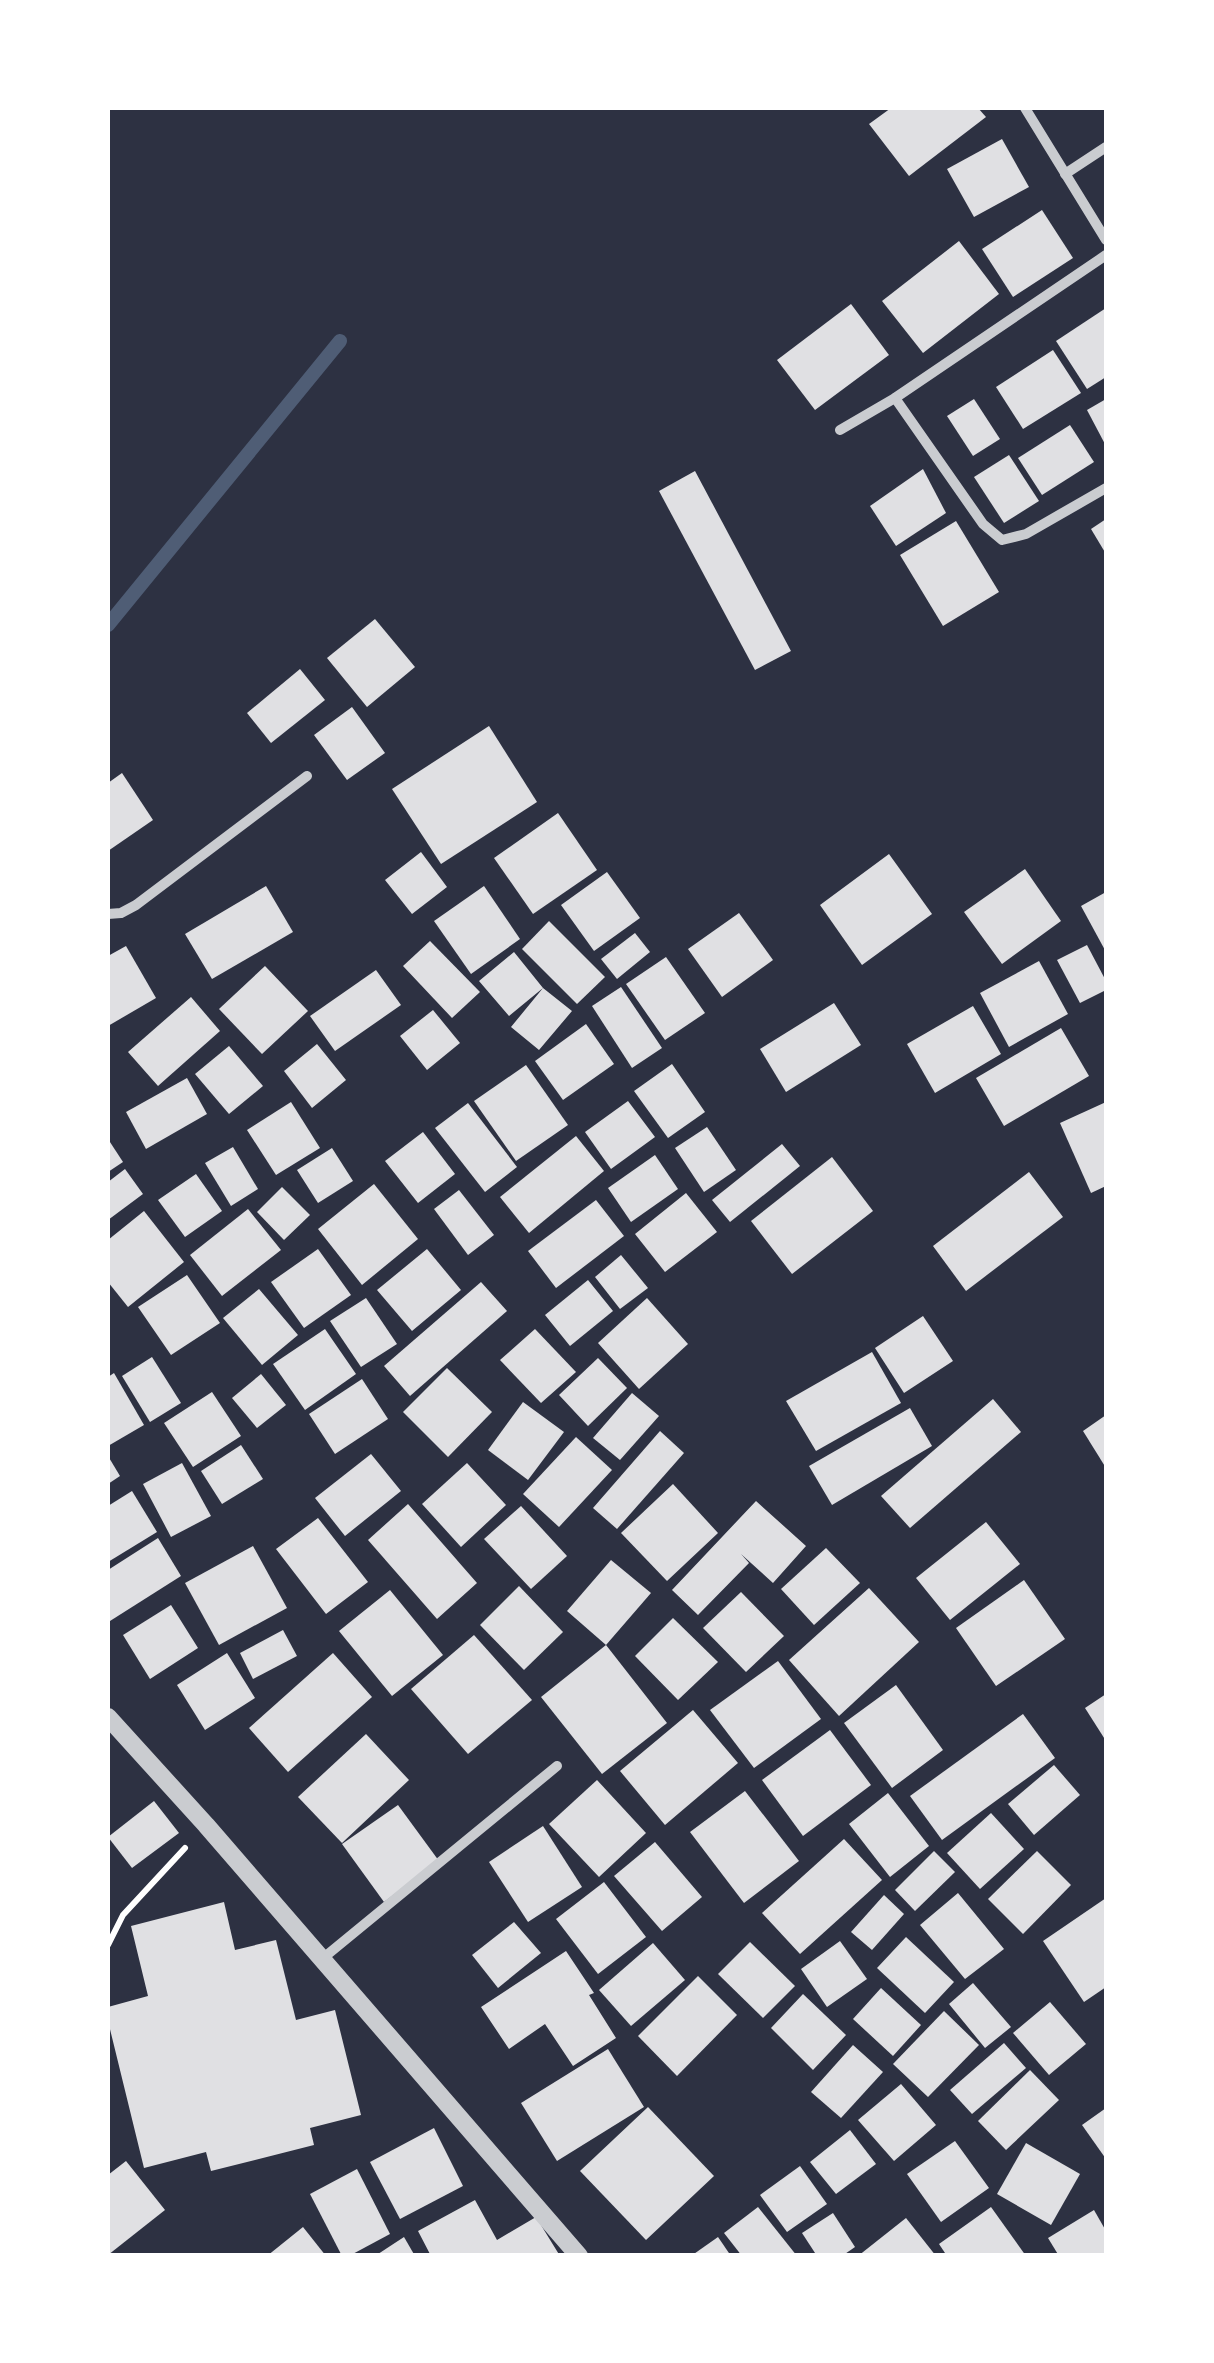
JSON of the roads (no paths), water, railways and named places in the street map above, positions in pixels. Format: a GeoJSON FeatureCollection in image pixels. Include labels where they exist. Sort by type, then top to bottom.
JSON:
{"type":"FeatureCollection","features":[{"type":"Feature","properties":{"kind":"street"},"geometry":{"type":"LineString","coordinates":[[1025,108],[1106,240]]}},
{"type":"Feature","properties":{"kind":"street"},"geometry":{"type":"LineString","coordinates":[[1065,174],[1106,147]]}},
{"type":"Feature","properties":{"kind":"street"},"geometry":{"type":"LineString","coordinates":[[840,430],[895,398],[1106,255]]}},
{"type":"Feature","properties":{"kind":"street"},"geometry":{"type":"LineString","coordinates":[[895,398],[983,524],[1002,540],[1026,534],[1106,488]]}},
{"type":"Feature","properties":{"kind":"street"},"geometry":{"type":"LineString","coordinates":[[108,914],[136,905],[307,776]]}},
{"type":"Feature","properties":{"kind":"street"},"geometry":{"type":"LineString","coordinates":[[108,1717],[580,2256]]}},
{"type":"Feature","properties":{"kind":"street"},"geometry":{"type":"LineString","coordinates":[[322,1959],[557,1766]]}},
{"type":"Feature","properties":{"kind":"waterway"},"geometry":{"type":"LineString","coordinates":[[108,625],[340,341]]}}]}
